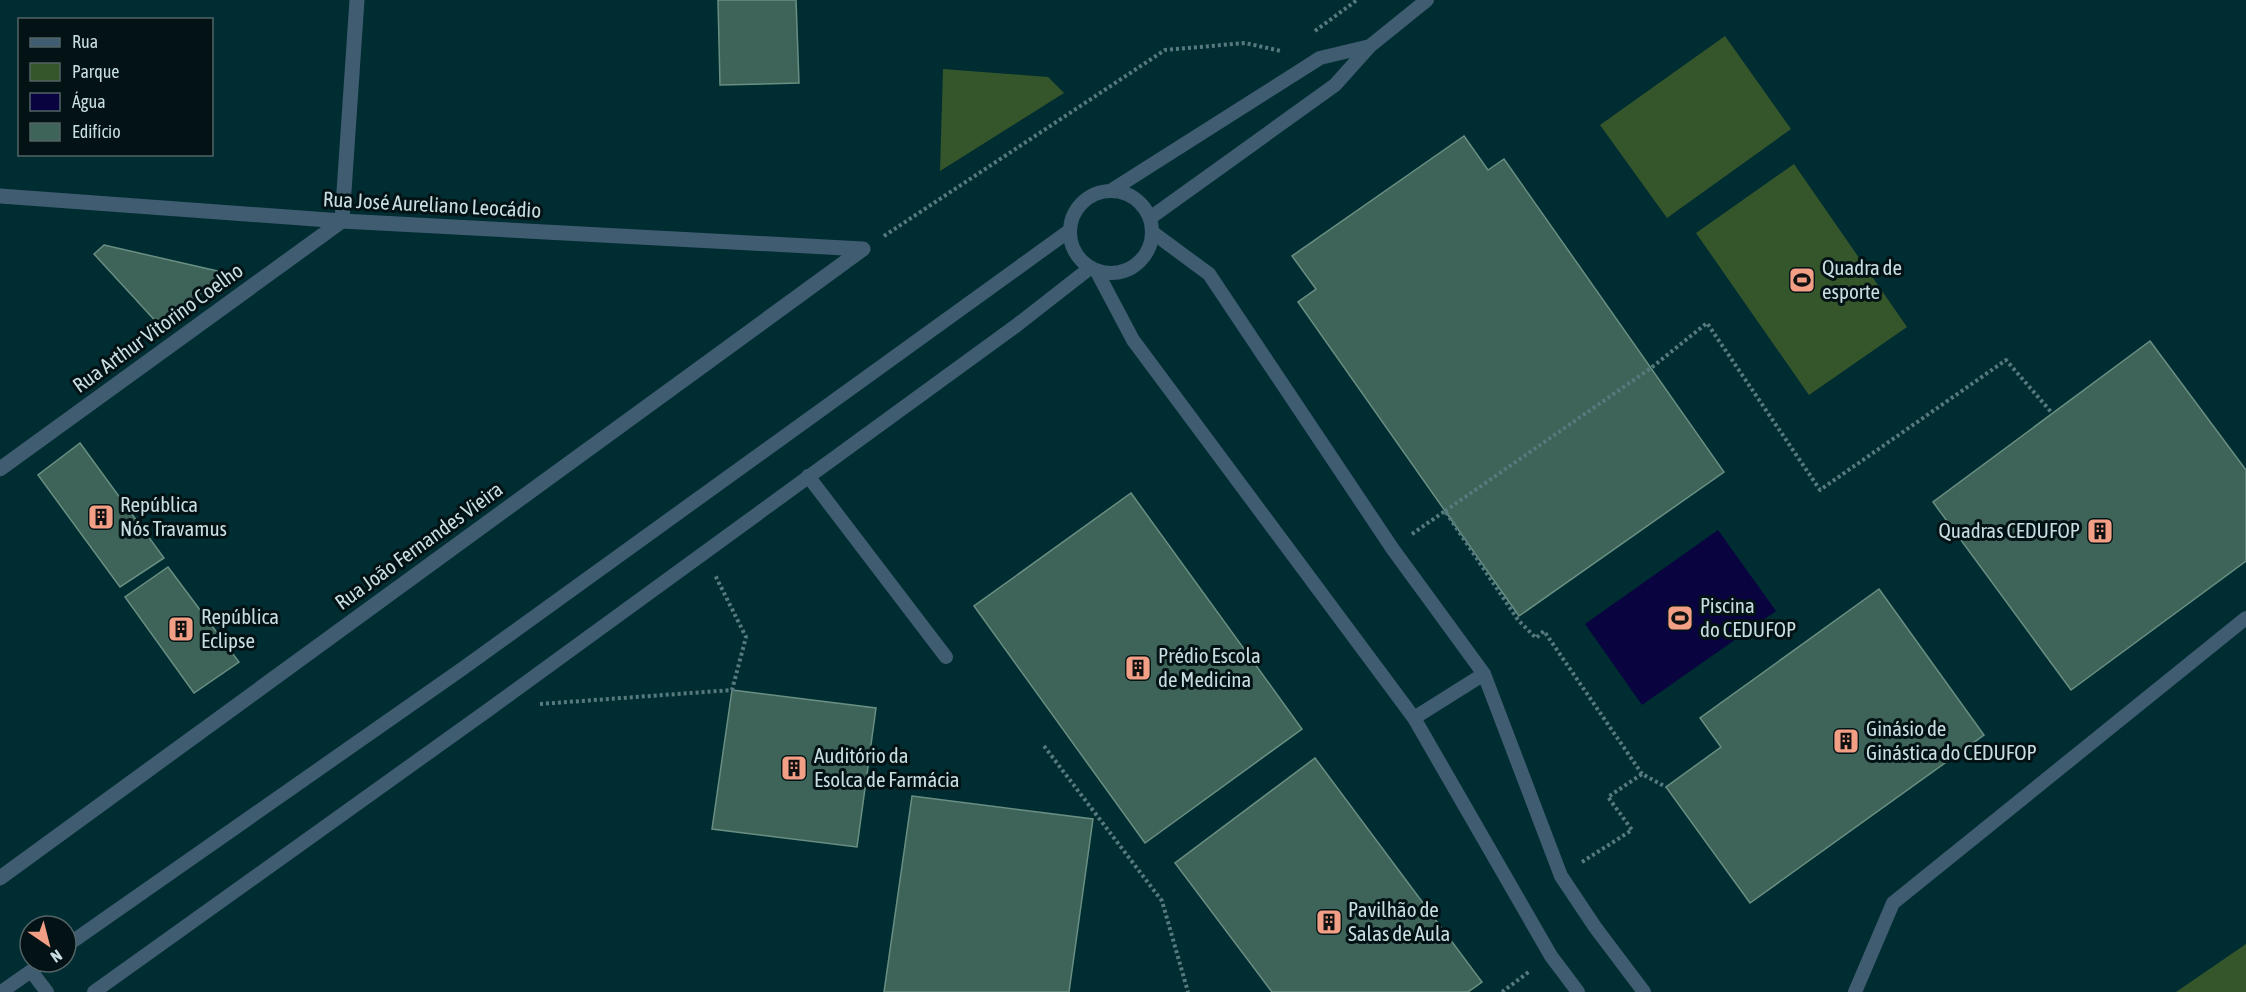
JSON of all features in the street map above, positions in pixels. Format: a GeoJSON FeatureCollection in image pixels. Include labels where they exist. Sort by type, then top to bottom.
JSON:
{"type":"FeatureCollection","features":[{"type":"Feature","properties":{"kind":"street"},"geometry":{"type":"LineString","coordinates":[[342,221],[357,0]]}},
{"type":"Feature","properties":{"kind":"street","name":"Rua José Aureliano Leocádio"},"geometry":{"type":"LineString","coordinates":[[0,196],[342,221],[863,249]]}},
{"type":"Feature","properties":{"kind":"street","name":"Rua Arthur Vitorino Coelho"},"geometry":{"type":"LineString","coordinates":[[0,469],[342,221]]}},
{"type":"Feature","properties":{"kind":"street","name":"Rua João Fernandes Vieira"},"geometry":{"type":"LineString","coordinates":[[0,878],[863,249]]}},
{"type":"Feature","properties":{"kind":"lane"},"geometry":{"type":"LineString","coordinates":[[1150,218],[1335,85],[1370,46],[1427,0]]}},
{"type":"Feature","properties":{"kind":"lane"},"geometry":{"type":"LineString","coordinates":[[1112,190],[1320,58],[1370,46]]}},
{"type":"Feature","properties":{"kind":"lane"},"geometry":{"type":"LineString","coordinates":[[1093,270],[1108,274],[1119,273],[1139,262],[1146,253],[1151,243],[1150,218],[1144,206],[1135,198],[1112,190],[1099,192],[1087,198],[1077,207],[1071,219],[1069,231],[1074,253],[1093,270],[1133,340],[1414,718],[1551,956],[1578,992]]}},
{"type":"Feature","properties":{"kind":"lane"},"geometry":{"type":"LineString","coordinates":[[78,938],[462,669],[1069,231]]}},
{"type":"Feature","properties":{"kind":"lane"},"geometry":{"type":"LineString","coordinates":[[1152,232],[1209,274],[1392,548],[1484,674],[1561,876],[1595,927],[1644,992]]}},
{"type":"Feature","properties":{"kind":"lane"},"geometry":{"type":"LineString","coordinates":[[94,992],[491,708],[1093,270]]}},
{"type":"Feature","properties":{"kind":"lane"},"geometry":{"type":"LineString","coordinates":[[808,476],[945,657]]}},
{"type":"Feature","properties":{"kind":"lane"},"geometry":{"type":"LineString","coordinates":[[1855,992],[1893,903],[2246,618]]}},
{"type":"Feature","properties":{"kind":"lane"},"geometry":{"type":"LineString","coordinates":[[1414,718],[1484,674]]}},
{"type":"Feature","properties":{"kind":"lane"},"geometry":{"type":"LineString","coordinates":[[1,992],[27,974]]}},
{"type":"Feature","properties":{"kind":"lane"},"geometry":{"type":"LineString","coordinates":[[33,974],[47,992]]}},
{"type":"Feature","properties":{"kind":"path"},"geometry":{"type":"LineString","coordinates":[[1313,33],[1357,0]]}},
{"type":"Feature","properties":{"kind":"path"},"geometry":{"type":"LineString","coordinates":[[863,249],[1165,50],[1245,43],[1286,52]]}},
{"type":"Feature","properties":{"kind":"path"},"geometry":{"type":"LineString","coordinates":[[1392,548],[1651,368],[1707,323],[1820,490],[2006,360],[2052,413]]}},
{"type":"Feature","properties":{"kind":"path"},"geometry":{"type":"LineString","coordinates":[[1445,511],[1518,620],[1536,638],[1544,631],[1642,774],[1666,787]]}},
{"type":"Feature","properties":{"kind":"path"},"geometry":{"type":"LineString","coordinates":[[537,704],[732,690],[746,637],[704,552]]}},
{"type":"Feature","properties":{"kind":"path"},"geometry":{"type":"LineString","coordinates":[[1044,747],[1162,902],[1188,992]]}},
{"type":"Feature","properties":{"kind":"path"},"geometry":{"type":"LineString","coordinates":[[1561,876],[1632,830],[1608,796],[1642,774]]}},
{"type":"Feature","properties":{"kind":"path"},"geometry":{"type":"LineString","coordinates":[[1502,992],[1551,956]]}},
{"type":"Feature","properties":{"kind":"green space"},"geometry":{"type":"Polygon","coordinates":[[[1725,36],[1791,129],[1667,218],[1600,125],[1725,36]]]}},
{"type":"Feature","properties":{"kind":"green space"},"geometry":{"type":"Polygon","coordinates":[[[943,69],[1048,77],[1064,93],[940,171],[943,69]]]}},
{"type":"Feature","properties":{"kind":"green space","name":"Quadra de esporte"},"geometry":{"type":"Polygon","coordinates":[[[1794,164],[1907,327],[1809,395],[1696,233],[1794,164]]]}},
{"type":"Feature","properties":{"kind":"green space"},"geometry":{"type":"Polygon","coordinates":[[[2246,944],[2246,992],[2176,992],[2246,944]]]}},
{"type":"Feature","properties":{"kind":"water","name":"Piscina do CEDUFOP"},"geometry":{"type":"Polygon","coordinates":[[[1718,530],[1776,611],[1642,705],[1585,624],[1718,530]]]}},
{"type":"Feature","properties":{"kind":"building"},"geometry":{"type":"Polygon","coordinates":[[[718,0],[796,0],[799,83],[720,85],[718,0]]]}},
{"type":"Feature","properties":{"kind":"building"},"geometry":{"type":"Polygon","coordinates":[[[1464,136],[1488,170],[1504,159],[1724,472],[1519,616],[1298,302],[1316,289],[1292,256],[1464,136]]]}},
{"type":"Feature","properties":{"kind":"building"},"geometry":{"type":"Polygon","coordinates":[[[104,245],[226,273],[160,326],[94,254],[104,245]]]}},
{"type":"Feature","properties":{"kind":"building","name":"Quadras CEDUFOP"},"geometry":{"type":"Polygon","coordinates":[[[2150,341],[2246,470],[2246,561],[2071,690],[1933,502],[2150,341]]]}},
{"type":"Feature","properties":{"kind":"building","name":"República Nós Travamus"},"geometry":{"type":"Polygon","coordinates":[[[80,443],[164,558],[120,587],[38,475],[80,443]]]}},
{"type":"Feature","properties":{"kind":"building","name":"Prédio Escola de Medicina"},"geometry":{"type":"Polygon","coordinates":[[[1131,493],[1302,729],[1145,843],[974,606],[1131,493]]]}},
{"type":"Feature","properties":{"kind":"building","name":"República Eclipse"},"geometry":{"type":"Polygon","coordinates":[[[168,567],[239,662],[194,693],[125,597],[168,567]]]}},
{"type":"Feature","properties":{"kind":"building","name":"Ginásio de Ginástica do CEDUFOP"},"geometry":{"type":"Polygon","coordinates":[[[1879,589],[1984,735],[1750,903],[1666,787],[1721,747],[1700,718],[1879,589]]]}},
{"type":"Feature","properties":{"kind":"building","name":"Auditório da Esolca de Farmácia"},"geometry":{"type":"Polygon","coordinates":[[[732,690],[876,708],[857,847],[712,829],[732,690]]]}},
{"type":"Feature","properties":{"kind":"building","name":"Pavilhão de Salas de Aula"},"geometry":{"type":"Polygon","coordinates":[[[1315,758],[1482,982],[1468,992],[1272,992],[1175,863],[1315,758]]]}},
{"type":"Feature","properties":{"kind":"building"},"geometry":{"type":"Polygon","coordinates":[[[912,796],[1093,819],[1069,992],[884,992],[912,796]]]}},
{"type":"Feature","properties":{"kind":"place","name":"Quadra de esporte"},"geometry":{"type":"Point","coordinates":[1802,280]}},
{"type":"Feature","properties":{"kind":"place","name":"República Nós Travamus"},"geometry":{"type":"Point","coordinates":[101,517]}},
{"type":"Feature","properties":{"kind":"place","name":"Quadras CEDUFOP"},"geometry":{"type":"Point","coordinates":[2100,531]}},
{"type":"Feature","properties":{"kind":"place","name":"Piscina do CEDUFOP"},"geometry":{"type":"Point","coordinates":[1680,618]}},
{"type":"Feature","properties":{"kind":"place","name":"República Eclipse"},"geometry":{"type":"Point","coordinates":[181,629]}},
{"type":"Feature","properties":{"kind":"place","name":"Prédio Escola de Medicina"},"geometry":{"type":"Point","coordinates":[1138,668]}},
{"type":"Feature","properties":{"kind":"place","name":"Ginásio de Ginástica do CEDUFOP"},"geometry":{"type":"Point","coordinates":[1846,741]}},
{"type":"Feature","properties":{"kind":"place","name":"Auditório da Esolca de Farmácia"},"geometry":{"type":"Point","coordinates":[794,768]}},
{"type":"Feature","properties":{"kind":"place","name":"Pavilhão de Salas de Aula"},"geometry":{"type":"Point","coordinates":[1329,922]}}]}
